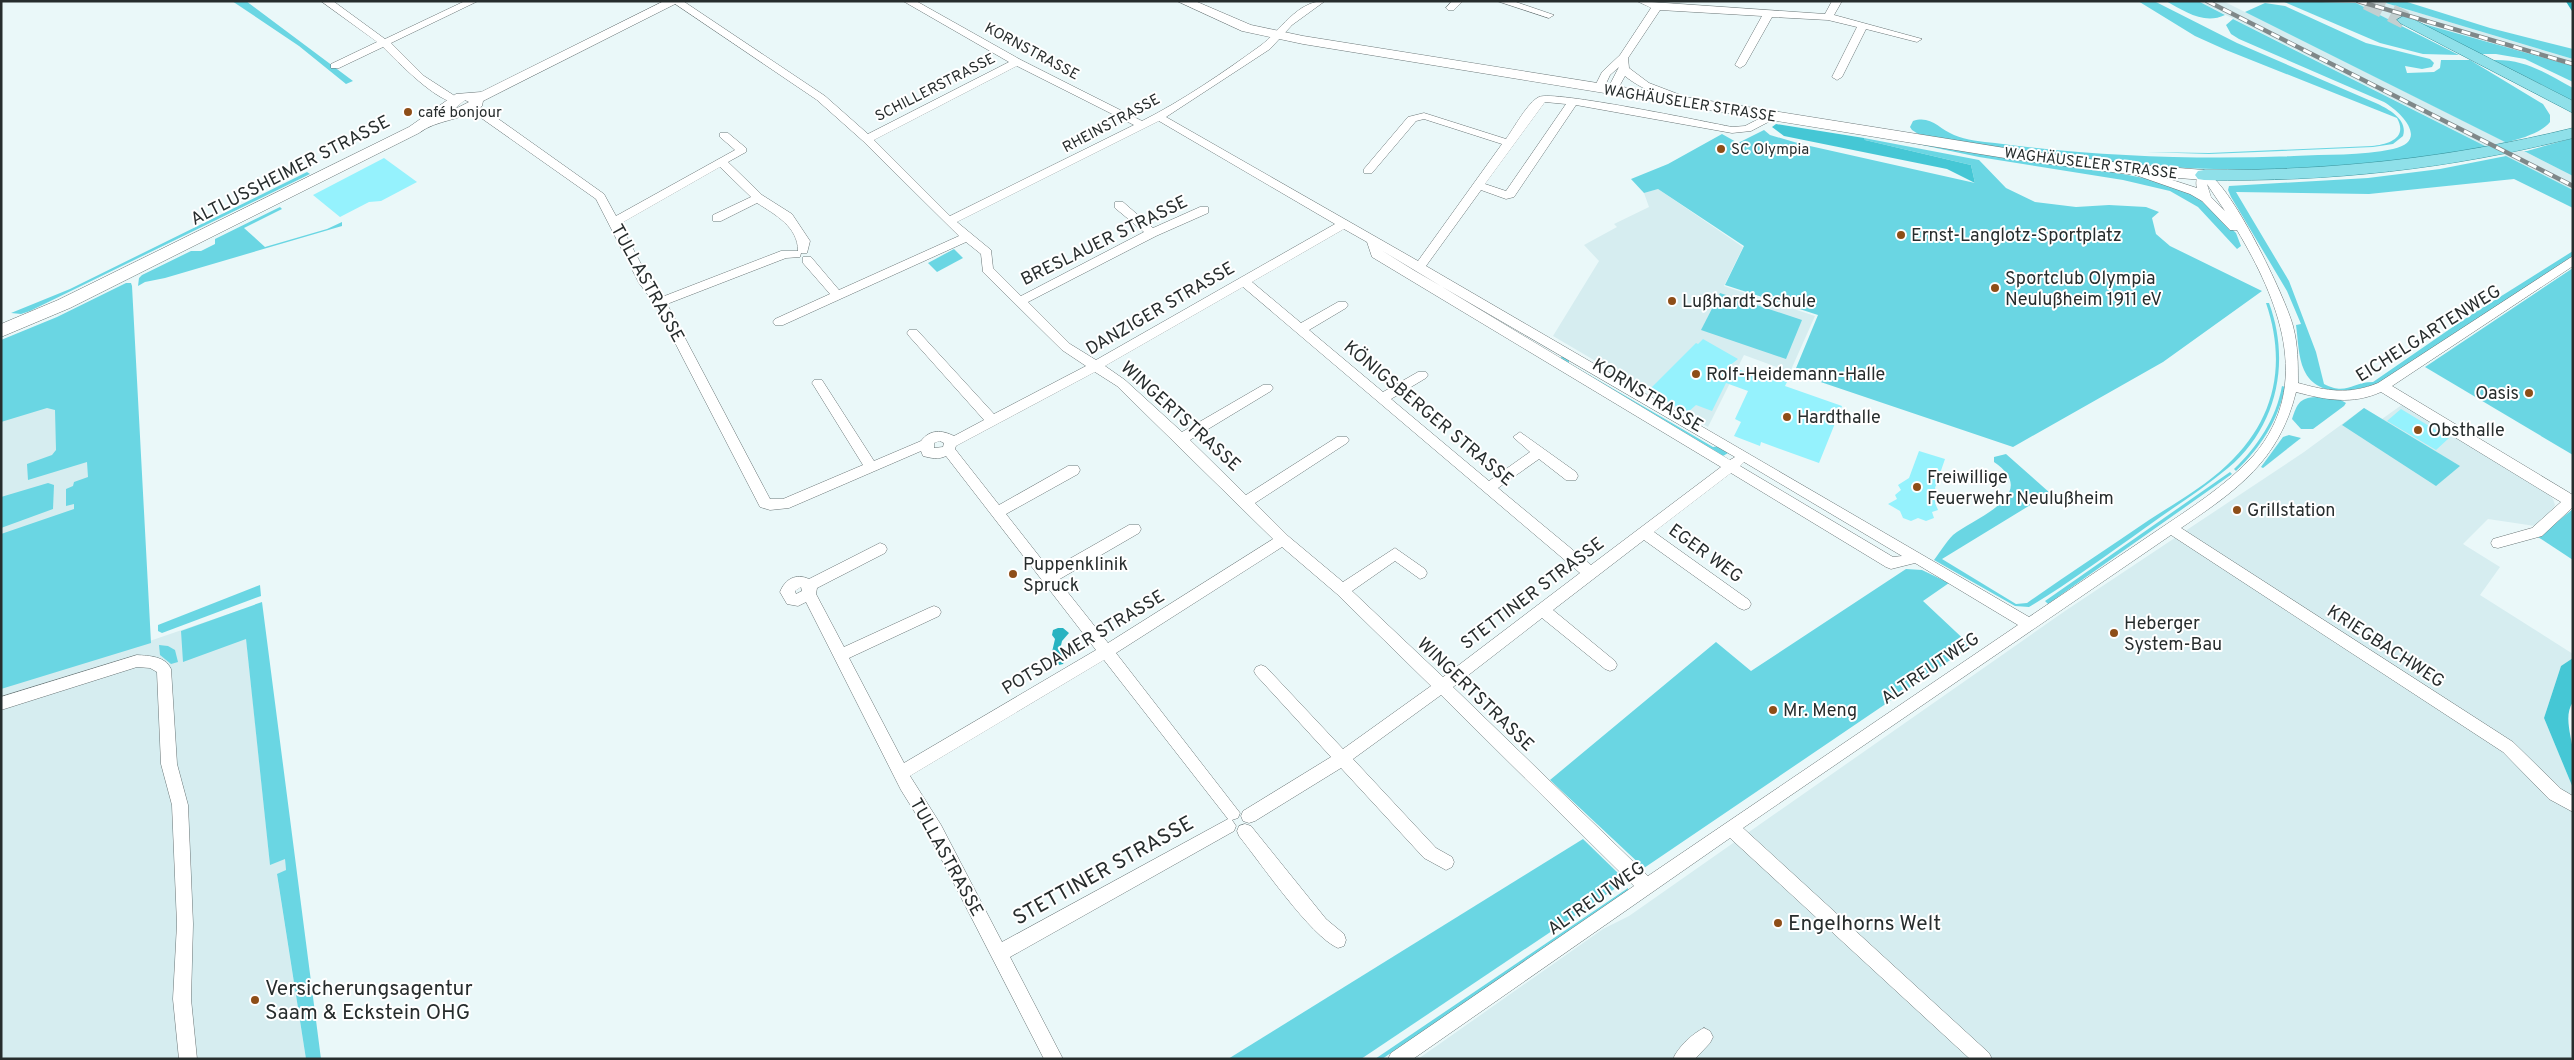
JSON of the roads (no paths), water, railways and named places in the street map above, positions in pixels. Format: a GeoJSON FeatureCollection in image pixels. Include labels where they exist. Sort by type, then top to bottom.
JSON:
{"type":"FeatureCollection","features":[{"type":"Feature","properties":{"kind":"main road"},"geometry":{"type":"LineString","coordinates":[[2405,20],[2573,108]]}},
{"type":"Feature","properties":{"kind":"main road"},"geometry":{"type":"LineString","coordinates":[[2204,175],[2319,175],[2371,171],[2455,160],[2530,142],[2568,126],[2538,90]]}},
{"type":"Feature","properties":{"kind":"street"},"geometry":{"type":"LineString","coordinates":[[326,1],[385,43],[452,107]]}},
{"type":"Feature","properties":{"kind":"street"},"geometry":{"type":"LineString","coordinates":[[335,66],[473,1]]}},
{"type":"Feature","properties":{"kind":"street","name":"ALTLUSSHEIMER STRASSE"},"geometry":{"type":"LineString","coordinates":[[1,331],[64,304],[183,246],[414,130],[452,107],[474,104],[676,1]]}},
{"type":"Feature","properties":{"kind":"street","name":"WINGERTSTRASSE"},"geometry":{"type":"LineString","coordinates":[[676,1],[821,98],[867,139],[949,221],[987,253],[986,269],[1019,302],[1066,347],[1120,383],[1181,439],[1283,540],[1342,590],[1618,856],[1646,886]]}},
{"type":"Feature","properties":{"kind":"street","name":"WAGHÄUSELER STRASSE"},"geometry":{"type":"LineString","coordinates":[[1183,1],[1234,24],[1276,36],[2020,156],[2128,170],[2204,175]]}},
{"type":"Feature","properties":{"kind":"street","name":"RHEINSTRASSE"},"geometry":{"type":"LineString","coordinates":[[949,221],[1159,116],[1266,47],[1289,23],[1320,1]]}},
{"type":"Feature","properties":{"kind":"street"},"geometry":{"type":"LineString","coordinates":[[1502,1],[1549,15]]}},
{"type":"Feature","properties":{"kind":"street"},"geometry":{"type":"LineString","coordinates":[[1642,1],[1657,7],[1729,6],[1769,13],[1828,17],[1917,39]]}},
{"type":"Feature","properties":{"kind":"street"},"geometry":{"type":"LineString","coordinates":[[1828,17],[1837,1]]}},
{"type":"Feature","properties":{"kind":"street","name":"KORNSTRASSE"},"geometry":{"type":"LineString","coordinates":[[916,3],[1017,62],[1142,126]]}},
{"type":"Feature","properties":{"kind":"street"},"geometry":{"type":"LineString","coordinates":[[1606,89],[1606,74],[1624,57],[1657,7]]}},
{"type":"Feature","properties":{"kind":"street"},"geometry":{"type":"LineString","coordinates":[[1740,65],[1769,13]]}},
{"type":"Feature","properties":{"kind":"street"},"geometry":{"type":"LineString","coordinates":[[1837,78],[1863,26]]}},
{"type":"Feature","properties":{"kind":"street"},"geometry":{"type":"LineString","coordinates":[[1606,89],[1624,69],[1624,57]]}},
{"type":"Feature","properties":{"kind":"street","name":"SCHILLERSTRASSE"},"geometry":{"type":"LineString","coordinates":[[867,139],[1017,62]]}},
{"type":"Feature","properties":{"kind":"street"},"geometry":{"type":"LineString","coordinates":[[1624,69],[1634,79],[1644,85],[1692,103]]}},
{"type":"Feature","properties":{"kind":"street"},"geometry":{"type":"LineString","coordinates":[[1419,268],[1543,99],[1573,101],[1732,130],[1748,129],[1772,116]]}},
{"type":"Feature","properties":{"kind":"street"},"geometry":{"type":"LineString","coordinates":[[1479,186],[1506,195],[1510,194],[1573,101]]}},
{"type":"Feature","properties":{"kind":"street","name":"TULLASTRASSE"},"geometry":{"type":"LineString","coordinates":[[474,104],[479,110],[594,192],[603,202],[645,283],[660,302],[763,500],[770,505],[784,504],[871,467]]}},
{"type":"Feature","properties":{"kind":"street","name":"KORNSTRASSE"},"geometry":{"type":"LineString","coordinates":[[1159,116],[1745,456],[2030,624]]}},
{"type":"Feature","properties":{"kind":"street"},"geometry":{"type":"LineString","coordinates":[[1368,171],[1412,119],[1424,116],[1509,143]]}},
{"type":"Feature","properties":{"kind":"street"},"geometry":{"type":"LineString","coordinates":[[614,222],[742,150],[724,135]]}},
{"type":"Feature","properties":{"kind":"street"},"geometry":{"type":"LineString","coordinates":[[722,162],[758,198],[788,217],[804,241],[802,255]]}},
{"type":"Feature","properties":{"kind":"street","name":"ALTREUTWEG"},"geometry":{"type":"LineString","coordinates":[[2128,170],[2177,184],[2206,198],[2246,237]]}},
{"type":"Feature","properties":{"kind":"street"},"geometry":{"type":"LineString","coordinates":[[2204,175],[2201,184],[2206,198]]}},
{"type":"Feature","properties":{"kind":"street","name":"ALTREUTWEG"},"geometry":{"type":"LineString","coordinates":[[1397,1059],[1537,964],[1646,886],[2071,598],[2170,528],[2239,476],[2260,455],[2280,426],[2291,386],[2293,356],[2285,313],[2274,283],[2217,188],[2204,175]]}},
{"type":"Feature","properties":{"kind":"street"},"geometry":{"type":"LineString","coordinates":[[717,218],[758,198]]}},
{"type":"Feature","properties":{"kind":"street"},"geometry":{"type":"LineString","coordinates":[[1118,205],[1152,233]]}},
{"type":"Feature","properties":{"kind":"street","name":"BRESLAUER STRASSE"},"geometry":{"type":"LineString","coordinates":[[1019,302],[1152,233],[1204,210]]}},
{"type":"Feature","properties":{"kind":"street","name":"DANZIGER STRASSE"},"geometry":{"type":"LineString","coordinates":[[950,446],[1094,367],[1344,224]]}},
{"type":"Feature","properties":{"kind":"street"},"geometry":{"type":"LineString","coordinates":[[779,322],[969,236]]}},
{"type":"Feature","properties":{"kind":"street","name":"KORNSTRASSE"},"geometry":{"type":"LineString","coordinates":[[1372,241],[1376,254],[1732,466],[1891,564],[1907,561],[1914,557]]}},
{"type":"Feature","properties":{"kind":"street"},"geometry":{"type":"LineString","coordinates":[[660,302],[785,254],[802,255],[838,296]]}},
{"type":"Feature","properties":{"kind":"street","name":"EICHELGARTENWEG"},"geometry":{"type":"LineString","coordinates":[[2291,386],[2319,393],[2354,397],[2382,386],[2573,260]]}},
{"type":"Feature","properties":{"kind":"street","name":"KÖNIGSBERGER STRASSE"},"geometry":{"type":"LineString","coordinates":[[1244,282],[1590,573]]}},
{"type":"Feature","properties":{"kind":"street"},"geometry":{"type":"LineString","coordinates":[[1299,330],[1342,305]]}},
{"type":"Feature","properties":{"kind":"street"},"geometry":{"type":"LineString","coordinates":[[913,333],[993,422]]}},
{"type":"Feature","properties":{"kind":"street"},"geometry":{"type":"LineString","coordinates":[[1382,398],[1422,375]]}},
{"type":"Feature","properties":{"kind":"street"},"geometry":{"type":"LineString","coordinates":[[818,384],[871,467],[926,444],[928,452],[932,454],[938,454],[950,446],[1048,579],[1107,650],[1230,819],[1242,811],[1247,824],[1320,925],[1338,940]]}},
{"type":"Feature","properties":{"kind":"street"},"geometry":{"type":"LineString","coordinates":[[2382,386],[2571,501],[2537,532],[2498,543]]}},
{"type":"Feature","properties":{"kind":"street"},"geometry":{"type":"LineString","coordinates":[[1181,439],[1267,388]]}},
{"type":"Feature","properties":{"kind":"street"},"geometry":{"type":"LineString","coordinates":[[1520,437],[1570,476]]}},
{"type":"Feature","properties":{"kind":"street"},"geometry":{"type":"LineString","coordinates":[[1246,502],[1342,440]]}},
{"type":"Feature","properties":{"kind":"street"},"geometry":{"type":"LineString","coordinates":[[1489,488],[1539,452]]}},
{"type":"Feature","properties":{"kind":"street","name":"STETTINER STRASSE"},"geometry":{"type":"LineString","coordinates":[[1247,824],[1441,687],[1745,456]]}},
{"type":"Feature","properties":{"kind":"street"},"geometry":{"type":"LineString","coordinates":[[997,512],[1073,470]]}},
{"type":"Feature","properties":{"kind":"street","name":"KRIEGBACHWEG"},"geometry":{"type":"LineString","coordinates":[[2170,528],[2508,747],[2555,794],[2573,805]]}},
{"type":"Feature","properties":{"kind":"street"},"geometry":{"type":"LineString","coordinates":[[1048,579],[1134,529]]}},
{"type":"Feature","properties":{"kind":"street","name":"EGER WEG"},"geometry":{"type":"LineString","coordinates":[[1645,533],[1744,604]]}},
{"type":"Feature","properties":{"kind":"street","name":"POTSDAMER STRASSE"},"geometry":{"type":"LineString","coordinates":[[901,773],[1107,650],[1283,540]]}},
{"type":"Feature","properties":{"kind":"street","name":"TULLASTRASSE"},"geometry":{"type":"LineString","coordinates":[[880,549],[810,590],[914,799],[935,830],[1054,1059]]}},
{"type":"Feature","properties":{"kind":"street"},"geometry":{"type":"LineString","coordinates":[[1342,590],[1395,554],[1420,573]]}},
{"type":"Feature","properties":{"kind":"street"},"geometry":{"type":"LineString","coordinates":[[1543,610],[1610,665]]}},
{"type":"Feature","properties":{"kind":"street"},"geometry":{"type":"LineString","coordinates":[[841,655],[934,612]]}},
{"type":"Feature","properties":{"kind":"street"},"geometry":{"type":"LineString","coordinates":[[1,704],[128,663],[146,660],[164,669],[169,764],[180,804],[186,924],[182,999],[188,1059]]}},
{"type":"Feature","properties":{"kind":"street"},"geometry":{"type":"LineString","coordinates":[[1261,671],[1430,853],[1446,862]]}},
{"type":"Feature","properties":{"kind":"street","name":"STETTINER STRASSE"},"geometry":{"type":"LineString","coordinates":[[1000,954],[1230,819]]}},
{"type":"Feature","properties":{"kind":"street"},"geometry":{"type":"LineString","coordinates":[[1731,828],[1983,1059]]}},
{"type":"Feature","properties":{"kind":"street"},"geometry":{"type":"LineString","coordinates":[[1682,1059],[1704,1037]]}},
{"type":"Feature","properties":{"kind":"waterway"},"geometry":{"type":"LineString","coordinates":[[2568,1],[2573,9]]}},
{"type":"Feature","properties":{"kind":"tunnel"},"geometry":{"type":"LineString","coordinates":[[2367,1],[2405,20]]}},
{"type":"Feature","properties":{"kind":"railway"},"geometry":{"type":"LineString","coordinates":[[2207,1],[2573,186]]}},
{"type":"Feature","properties":{"kind":"railway"},"geometry":{"type":"LineString","coordinates":[[2358,1],[2573,64]]}},
{"type":"Feature","properties":{"kind":"place","name":"café bonjour"},"geometry":{"type":"Point","coordinates":[408,112]}},
{"type":"Feature","properties":{"kind":"place","name":"SC Olympia"},"geometry":{"type":"Point","coordinates":[1721,149]}},
{"type":"Feature","properties":{"kind":"place","name":"Ernst-Langlotz-Sportplatz"},"geometry":{"type":"Point","coordinates":[1901,235]}},
{"type":"Feature","properties":{"kind":"place","name":"Sportclub Olympia Neulußheim 1911 eV"},"geometry":{"type":"Point","coordinates":[1995,288]}},
{"type":"Feature","properties":{"kind":"place","name":"Lußhardt-Schule"},"geometry":{"type":"Point","coordinates":[1672,301]}},
{"type":"Feature","properties":{"kind":"place","name":"Rolf-Heidemann-Halle"},"geometry":{"type":"Point","coordinates":[1696,374]}},
{"type":"Feature","properties":{"kind":"place","name":"Oasis"},"geometry":{"type":"Point","coordinates":[2529,393]}},
{"type":"Feature","properties":{"kind":"place","name":"Hardthalle"},"geometry":{"type":"Point","coordinates":[1787,417]}},
{"type":"Feature","properties":{"kind":"place","name":"Obsthalle"},"geometry":{"type":"Point","coordinates":[2418,430]}},
{"type":"Feature","properties":{"kind":"place","name":"Freiwillige Feuerwehr Neulußheim"},"geometry":{"type":"Point","coordinates":[1917,487]}},
{"type":"Feature","properties":{"kind":"place","name":"Grillstation"},"geometry":{"type":"Point","coordinates":[2237,510]}},
{"type":"Feature","properties":{"kind":"place","name":"Puppenklinik Spruck"},"geometry":{"type":"Point","coordinates":[1013,574]}},
{"type":"Feature","properties":{"kind":"place","name":"Heberger System-Bau"},"geometry":{"type":"Point","coordinates":[2114,633]}},
{"type":"Feature","properties":{"kind":"place","name":"Mr. Meng"},"geometry":{"type":"Point","coordinates":[1773,710]}},
{"type":"Feature","properties":{"kind":"place","name":"Engelhorns Welt"},"geometry":{"type":"Point","coordinates":[1778,923]}},
{"type":"Feature","properties":{"kind":"place","name":"Versicherungsagentur Saam & Eckstein OHG"},"geometry":{"type":"Point","coordinates":[255,1000]}}]}
